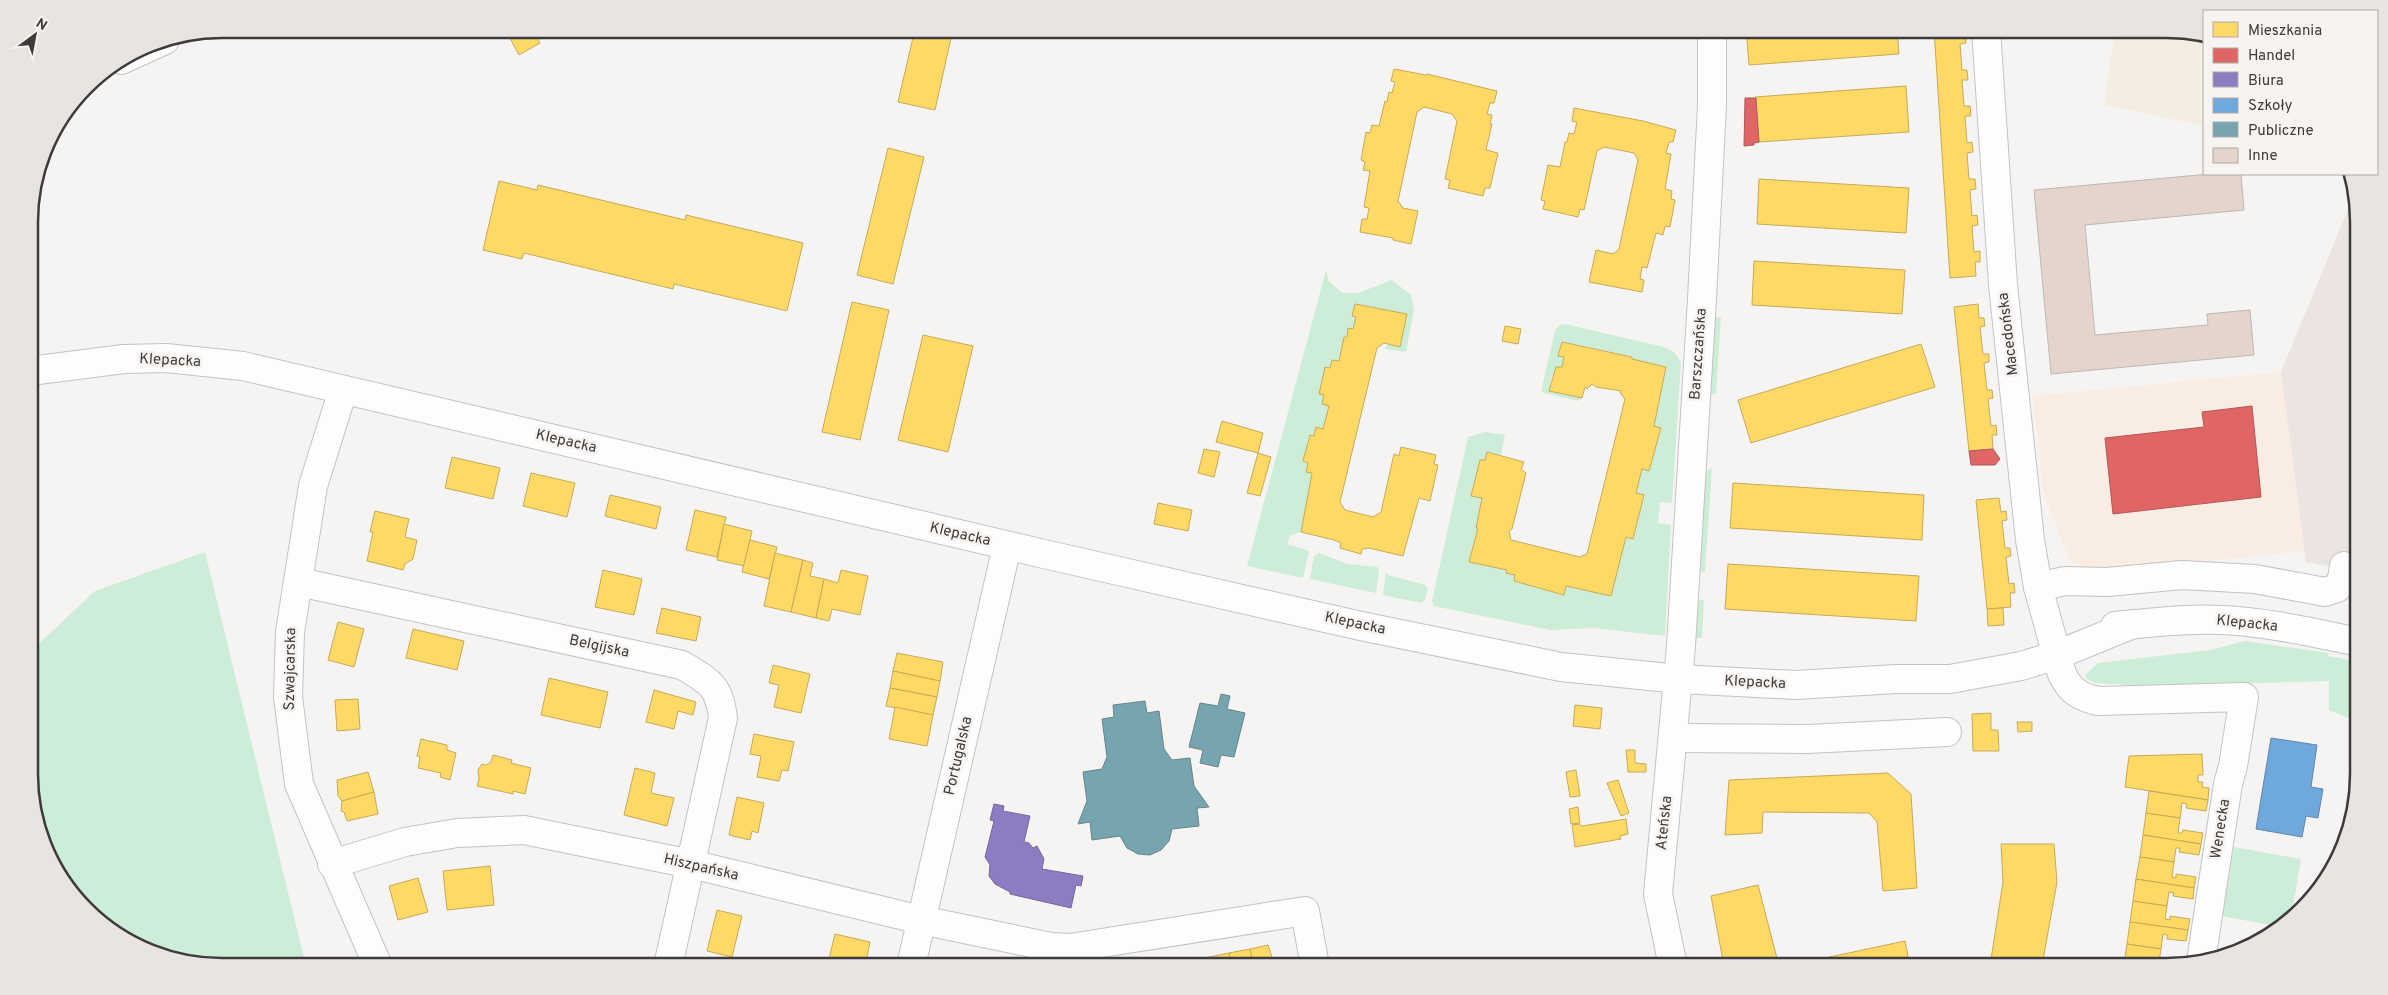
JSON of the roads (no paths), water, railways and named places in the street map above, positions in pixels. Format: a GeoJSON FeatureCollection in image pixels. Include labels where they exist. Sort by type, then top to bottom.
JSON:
{"type":"FeatureCollection","features":[{"type":"Feature","properties":{"kind":"street","name":"Barszczańska"},"geometry":{"type":"LineString","coordinates":[[1679,679],[1712,105],[1712,38]]}},
{"type":"Feature","properties":{"kind":"street","name":"Macedońska"},"geometry":{"type":"LineString","coordinates":[[1987,38],[2003,286],[2030,540],[2038,587],[2068,686],[2084,698],[2098,701],[2244,697]]}},
{"type":"Feature","properties":{"kind":"street","name":"Klepacka"},"geometry":{"type":"LineString","coordinates":[[38,370],[124,359],[166,358],[243,366],[658,462],[1007,546],[1361,626],[1561,667],[1679,679],[1796,685],[1896,679],[2055,646],[2094,627],[2168,621],[2225,620],[2301,630],[2350,640]]}},
{"type":"Feature","properties":{"kind":"street","name":"Szwajcarska"},"geometry":{"type":"LineString","coordinates":[[343,390],[313,486],[300,582],[290,632],[288,697],[299,784],[332,864],[374,958]]}},
{"type":"Feature","properties":{"kind":"street","name":"Portugalska"},"geometry":{"type":"LineString","coordinates":[[913,958],[1007,546]]}},
{"type":"Feature","properties":{"kind":"street"},"geometry":{"type":"LineString","coordinates":[[2038,587],[2065,581],[2107,582],[2182,575],[2255,580],[2325,592],[2337,588],[2342,579],[2344,566]]}},
{"type":"Feature","properties":{"kind":"street","name":"Belgijska"},"geometry":{"type":"LineString","coordinates":[[300,582],[682,666],[707,680],[720,696],[723,718],[670,958]]}},
{"type":"Feature","properties":{"kind":"street","name":"Ateńska"},"geometry":{"type":"LineString","coordinates":[[1671,958],[1658,894],[1679,679]]}},
{"type":"Feature","properties":{"kind":"street","name":"Wenecka"},"geometry":{"type":"LineString","coordinates":[[2202,954],[2228,784],[2233,766],[2244,697]]}},
{"type":"Feature","properties":{"kind":"street"},"geometry":{"type":"LineString","coordinates":[[1674,738],[1808,739],[1947,732]]}},
{"type":"Feature","properties":{"kind":"street","name":"Hiszpańska"},"geometry":{"type":"LineString","coordinates":[[332,864],[406,842],[457,834],[524,830],[691,864],[922,920],[1051,948],[1070,948],[1305,911],[1314,958]]}}]}
